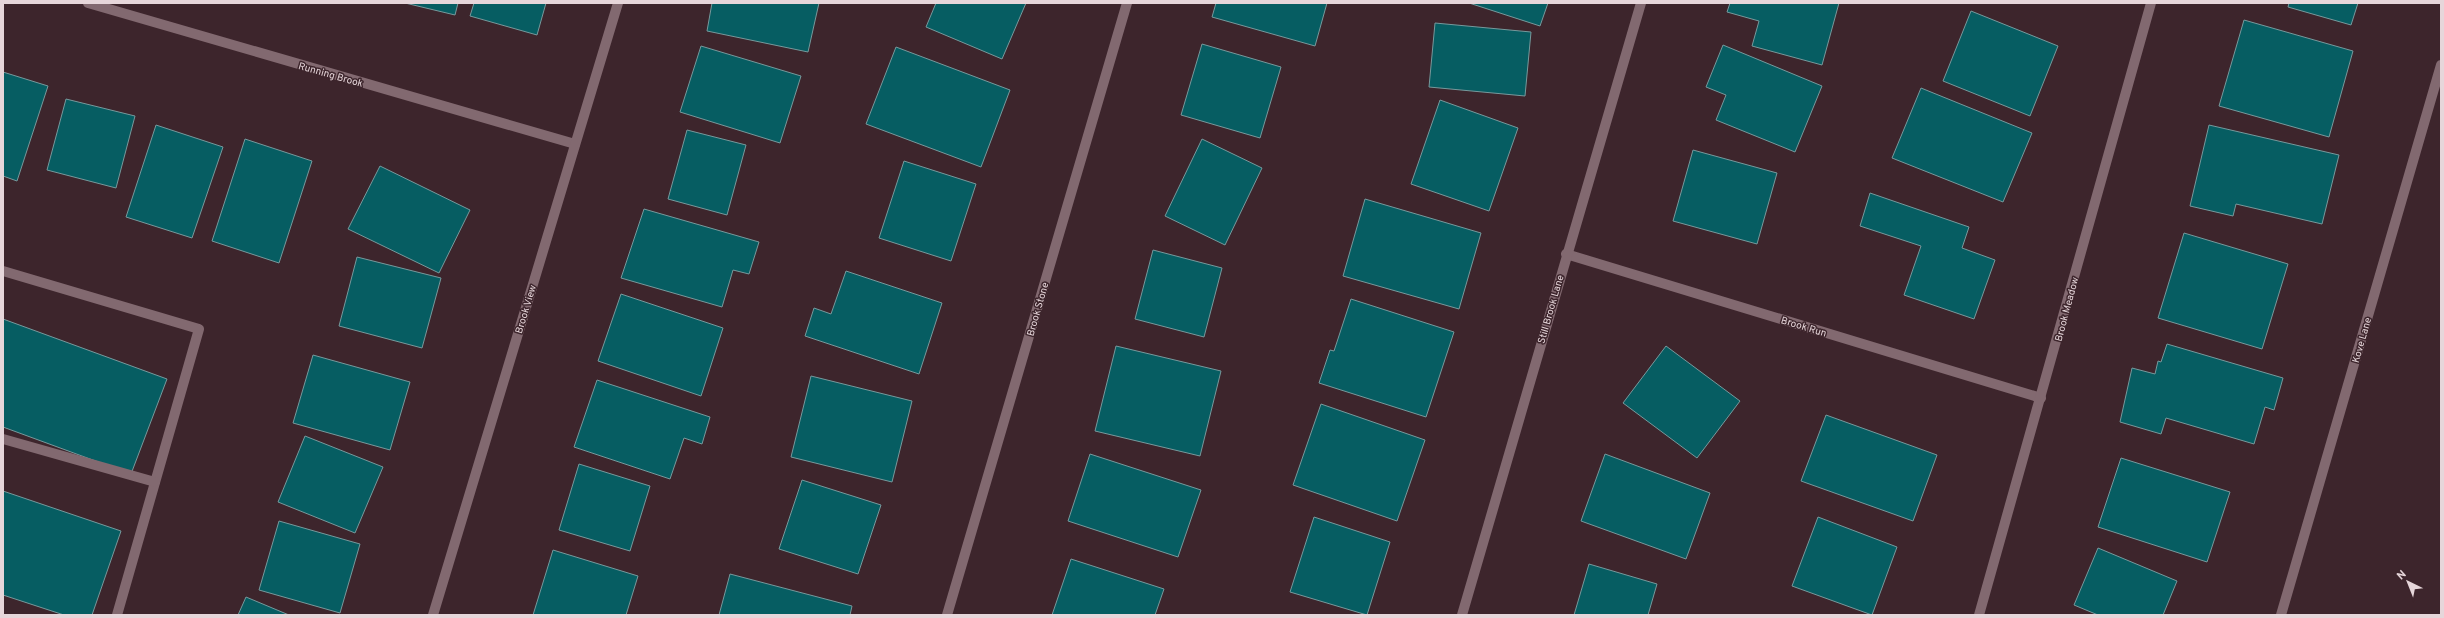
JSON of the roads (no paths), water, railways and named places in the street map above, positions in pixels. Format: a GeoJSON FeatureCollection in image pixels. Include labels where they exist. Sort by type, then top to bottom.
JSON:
{"type":"FeatureCollection","features":[{"type":"Feature","properties":{"kind":"street","name":"Running Brook"},"geometry":{"type":"LineString","coordinates":[[88,3],[575,144]]}},
{"type":"Feature","properties":{"kind":"street","name":"Brook View"},"geometry":{"type":"LineString","coordinates":[[433,615],[618,3]]}},
{"type":"Feature","properties":{"kind":"street","name":"Brook Stone"},"geometry":{"type":"LineString","coordinates":[[947,615],[1127,3]]}},
{"type":"Feature","properties":{"kind":"street","name":"Still Brook Lane"},"geometry":{"type":"LineString","coordinates":[[1462,615],[1566,254],[1641,3]]}},
{"type":"Feature","properties":{"kind":"street","name":"Brook Meadow"},"geometry":{"type":"LineString","coordinates":[[1979,615],[2151,3]]}},
{"type":"Feature","properties":{"kind":"street","name":"Kove Lane"},"geometry":{"type":"LineString","coordinates":[[2281,615],[2441,65]]}},
{"type":"Feature","properties":{"kind":"street","name":"Brook Run"},"geometry":{"type":"LineString","coordinates":[[1566,254],[2041,398]]}},
{"type":"Feature","properties":{"kind":"street"},"geometry":{"type":"LineString","coordinates":[[3,271],[199,329],[117,615]]}},
{"type":"Feature","properties":{"kind":"street"},"geometry":{"type":"LineString","coordinates":[[3,439],[155,482]]}}]}
